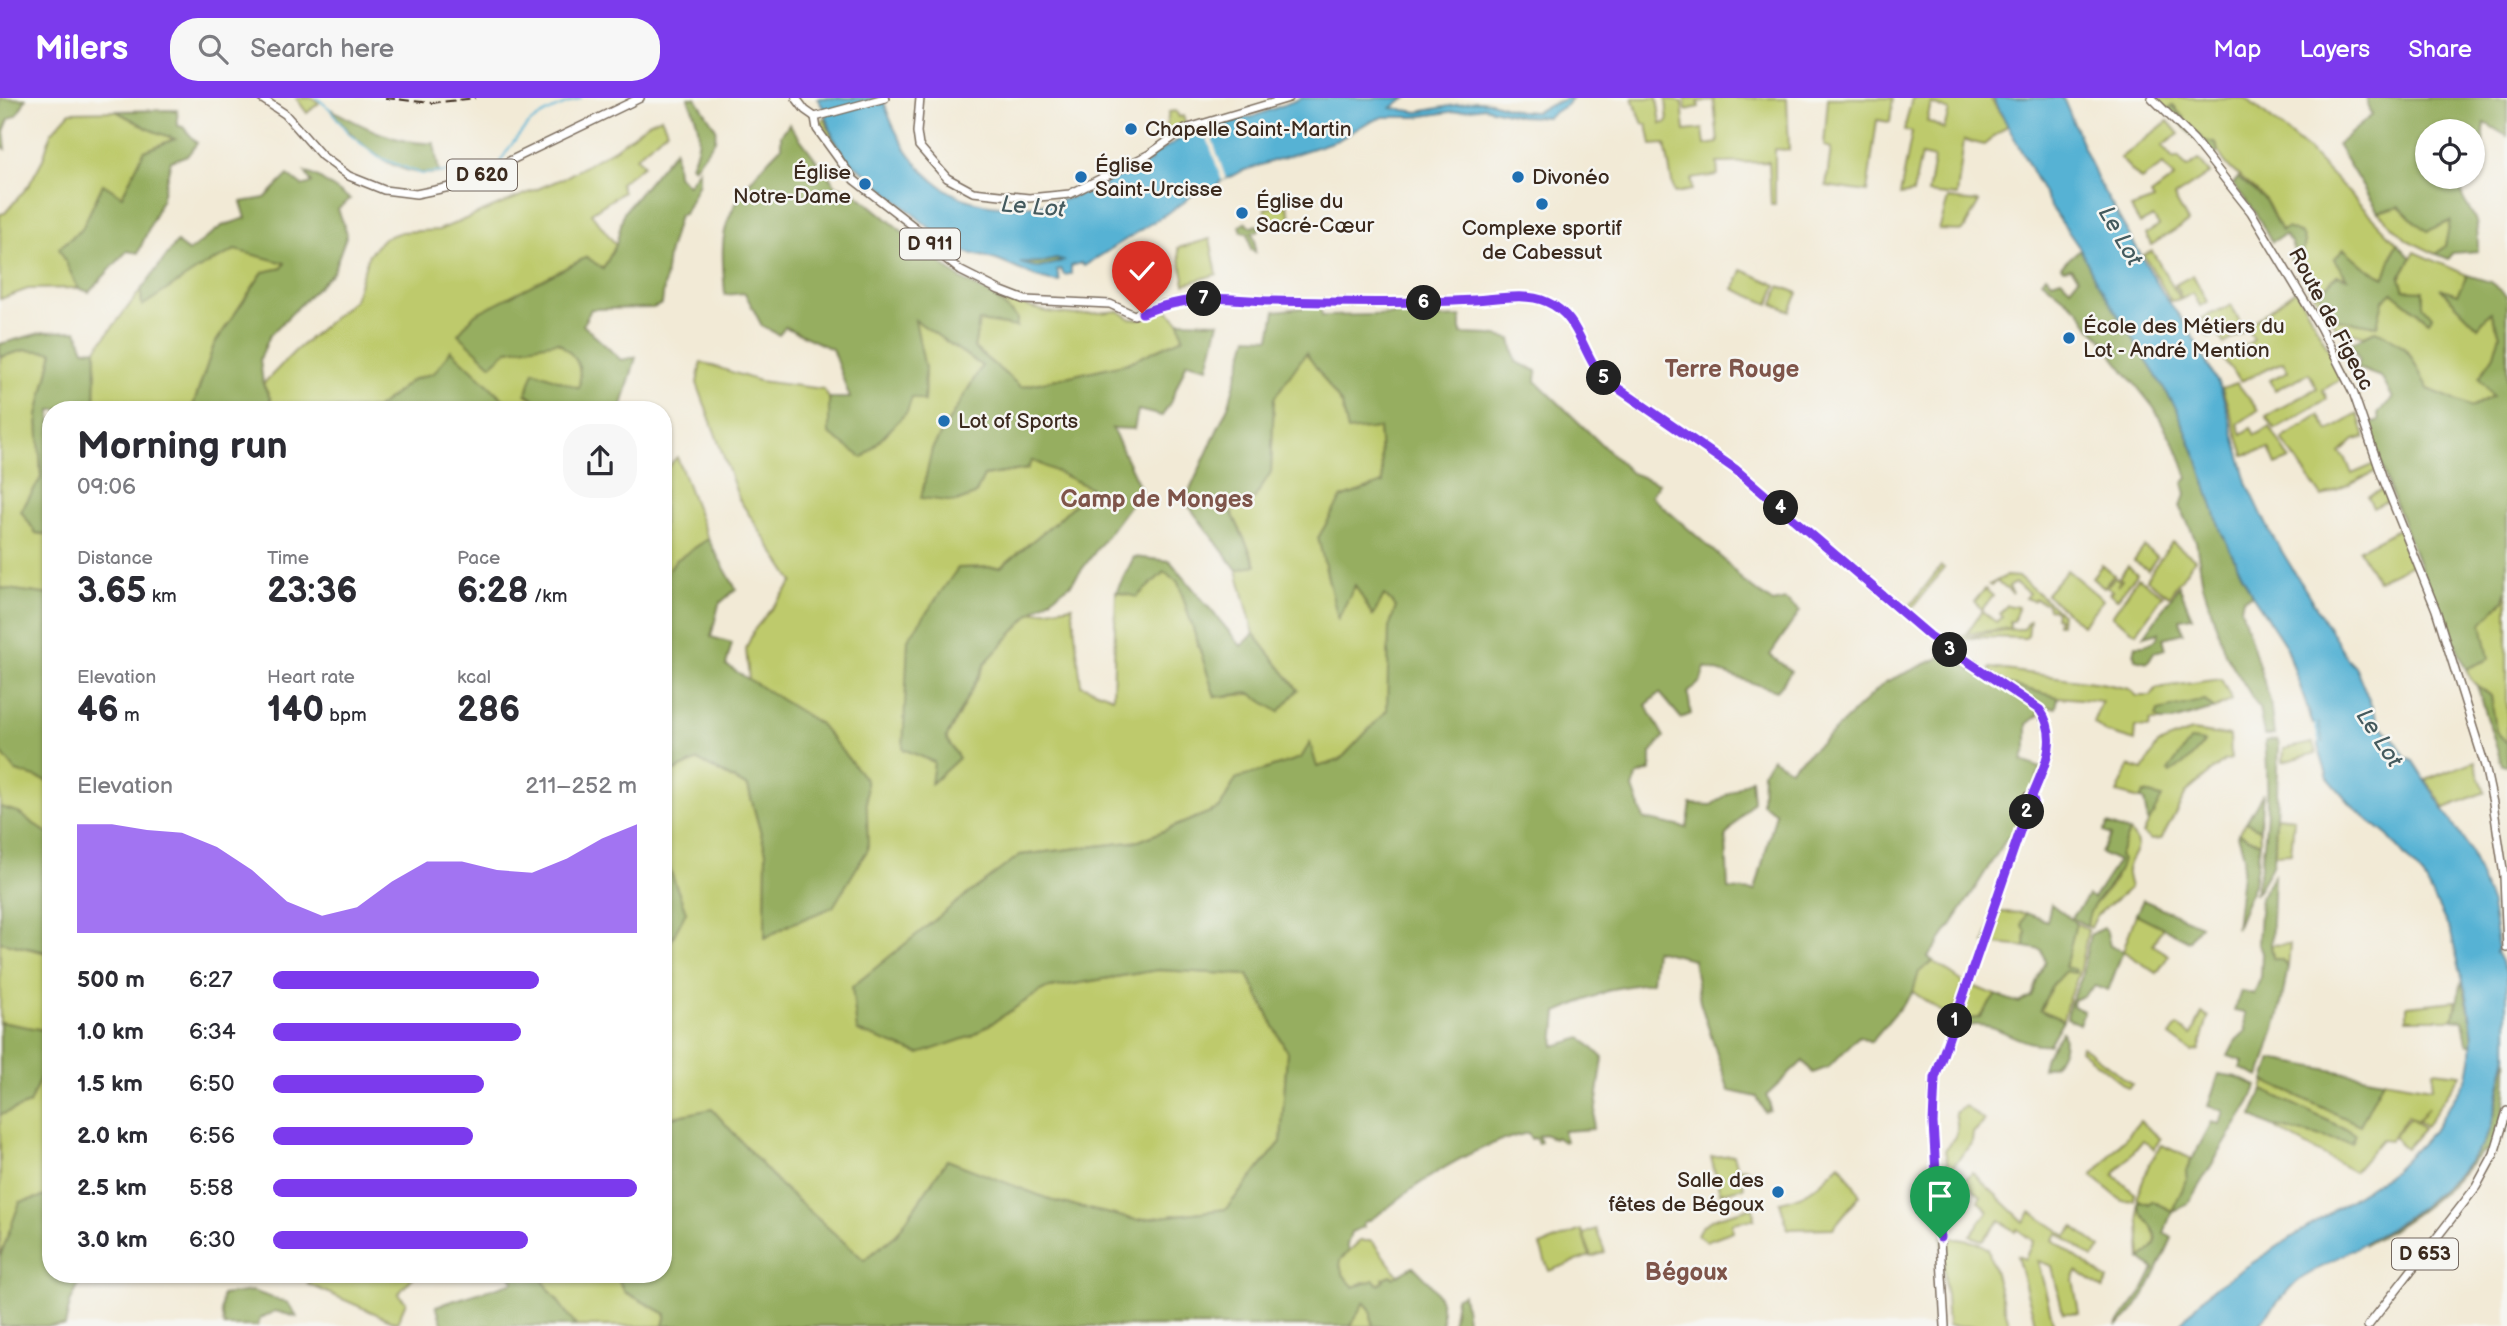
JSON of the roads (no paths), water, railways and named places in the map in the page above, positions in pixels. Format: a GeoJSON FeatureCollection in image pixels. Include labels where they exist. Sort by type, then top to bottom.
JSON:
{"type":"FeatureCollection","features":[{"type":"Feature","properties":{"kind":"main road","name":"D 620"},"geometry":{"type":"LineString","coordinates":[[261,98],[285,114],[320,154],[349,176],[401,194],[424,194],[460,185],[640,98]]}},
{"type":"Feature","properties":{"kind":"main road"},"geometry":{"type":"LineString","coordinates":[[796,98],[805,110],[819,116],[885,98]]}},
{"type":"Feature","properties":{"kind":"main road"},"geometry":{"type":"LineString","coordinates":[[919,98],[919,146],[947,178],[973,192],[1027,198],[1065,195],[1148,155],[1185,129],[1289,98]]}},
{"type":"Feature","properties":{"kind":"main road","name":"Route de Figeac"},"geometry":{"type":"LineString","coordinates":[[2152,98],[2194,140],[2235,190],[2320,327],[2353,392],[2382,476],[2427,588],[2485,766],[2504,876],[2507,948]]}},
{"type":"Feature","properties":{"kind":"main road","name":"D 911"},"geometry":{"type":"LineString","coordinates":[[819,116],[817,129],[854,180],[917,229],[952,265],[985,284],[1025,300],[1110,304],[1126,313],[1138,314],[1170,303],[1215,299],[1414,303],[1536,298],[1555,306],[1571,319],[1597,371],[1606,380],[1735,469],[1901,613],[1930,636],[2025,698],[2043,714],[2049,727],[2050,742],[2046,761],[1939,1065],[1933,1089],[1945,1326]]}},
{"type":"Feature","properties":{"kind":"main road","name":"D 653"},"geometry":{"type":"LineString","coordinates":[[2371,1323],[2476,1187],[2494,1154],[2507,1111]]}},
{"type":"Feature","properties":{"kind":"water","name":"Le Lot"},"geometry":{"type":"Polygon","coordinates":[[[817,98],[883,98],[892,124],[906,149],[934,181],[962,198],[1000,206],[1020,206],[1060,200],[1095,187],[1099,193],[1106,188],[1103,183],[1151,161],[1151,157],[1183,137],[1228,121],[1252,117],[1302,98],[1407,98],[1391,108],[1418,112],[1476,101],[1535,112],[1572,98],[1547,117],[1520,116],[1484,107],[1416,117],[1383,117],[1338,140],[1242,171],[1221,181],[1215,188],[1193,194],[1084,266],[1081,263],[1071,266],[1071,274],[1064,275],[1061,269],[1057,270],[1060,282],[1043,279],[951,246],[847,158],[833,137],[824,109],[817,98]],[[1056,259],[1020,263],[1039,268],[1063,261],[1056,259]]]}},
{"type":"Feature","properties":{"kind":"water","name":"Le Lot"},"geometry":{"type":"Polygon","coordinates":[[[1993,98],[2063,98],[2099,183],[2164,295],[2188,328],[2221,389],[2248,485],[2270,532],[2349,661],[2356,668],[2378,722],[2397,743],[2406,758],[2413,761],[2471,852],[2491,905],[2498,948],[2496,952],[2507,973],[2507,1055],[2491,1127],[2481,1147],[2456,1176],[2422,1206],[2389,1229],[2302,1278],[2257,1326],[2178,1326],[2212,1289],[2393,1172],[2433,1131],[2468,1077],[2473,1037],[2469,1005],[2451,933],[2424,878],[2388,836],[2356,810],[2328,778],[2318,746],[2318,743],[2323,742],[2318,723],[2313,724],[2287,648],[2252,595],[2221,531],[2197,458],[2177,409],[2094,277],[2081,250],[2051,207],[1993,98]]]}},
{"type":"Feature","properties":{"kind":"waterway"},"geometry":{"type":"LineString","coordinates":[[317,98],[330,109],[348,133],[378,157],[421,174],[460,171]]}},
{"type":"Feature","properties":{"kind":"waterway"},"geometry":{"type":"LineString","coordinates":[[500,162],[517,137],[533,121],[581,98]]}},
{"type":"Feature","properties":{"kind":"waterway"},"geometry":{"type":"LineString","coordinates":[[2315,719],[2321,745]]}},
{"type":"Feature","properties":{"kind":"railway"},"geometry":{"type":"LineString","coordinates":[[385,98],[432,103],[476,98]]}},
{"type":"Feature","properties":{"kind":"place","name":"Chapelle Saint-Martin"},"geometry":{"type":"Point","coordinates":[1131,129]}},
{"type":"Feature","properties":{"kind":"place","name":"Église Saint-Urcisse"},"geometry":{"type":"Point","coordinates":[1081,177]}},
{"type":"Feature","properties":{"kind":"place","name":"Divonéo"},"geometry":{"type":"Point","coordinates":[1518,177]}},
{"type":"Feature","properties":{"kind":"place","name":"Église Notre-Dame"},"geometry":{"type":"Point","coordinates":[865,184]}},
{"type":"Feature","properties":{"kind":"place","name":"Complexe sportif de Cabessut"},"geometry":{"type":"Point","coordinates":[1542,204]}},
{"type":"Feature","properties":{"kind":"place","name":"Église du Sacré-Cœur"},"geometry":{"type":"Point","coordinates":[1242,213]}},
{"type":"Feature","properties":{"kind":"place","name":"École des Métiers du Lot - André Mention"},"geometry":{"type":"Point","coordinates":[2069,338]}},
{"type":"Feature","properties":{"kind":"place","name":"Lot of Sports"},"geometry":{"type":"Point","coordinates":[944,421]}},
{"type":"Feature","properties":{"kind":"place","name":"Salle des fêtes de Bégoux"},"geometry":{"type":"Point","coordinates":[1778,1192]}},
{"type":"Feature","properties":{"kind":"district","name":"Terre Rouge"},"geometry":{"type":"Point","coordinates":[1732,369]}},
{"type":"Feature","properties":{"kind":"district","name":"Camp de Monges"},"geometry":{"type":"Point","coordinates":[1157,499]}},
{"type":"Feature","properties":{"kind":"district","name":"Bégoux"},"geometry":{"type":"Point","coordinates":[1686,1272]}}]}
